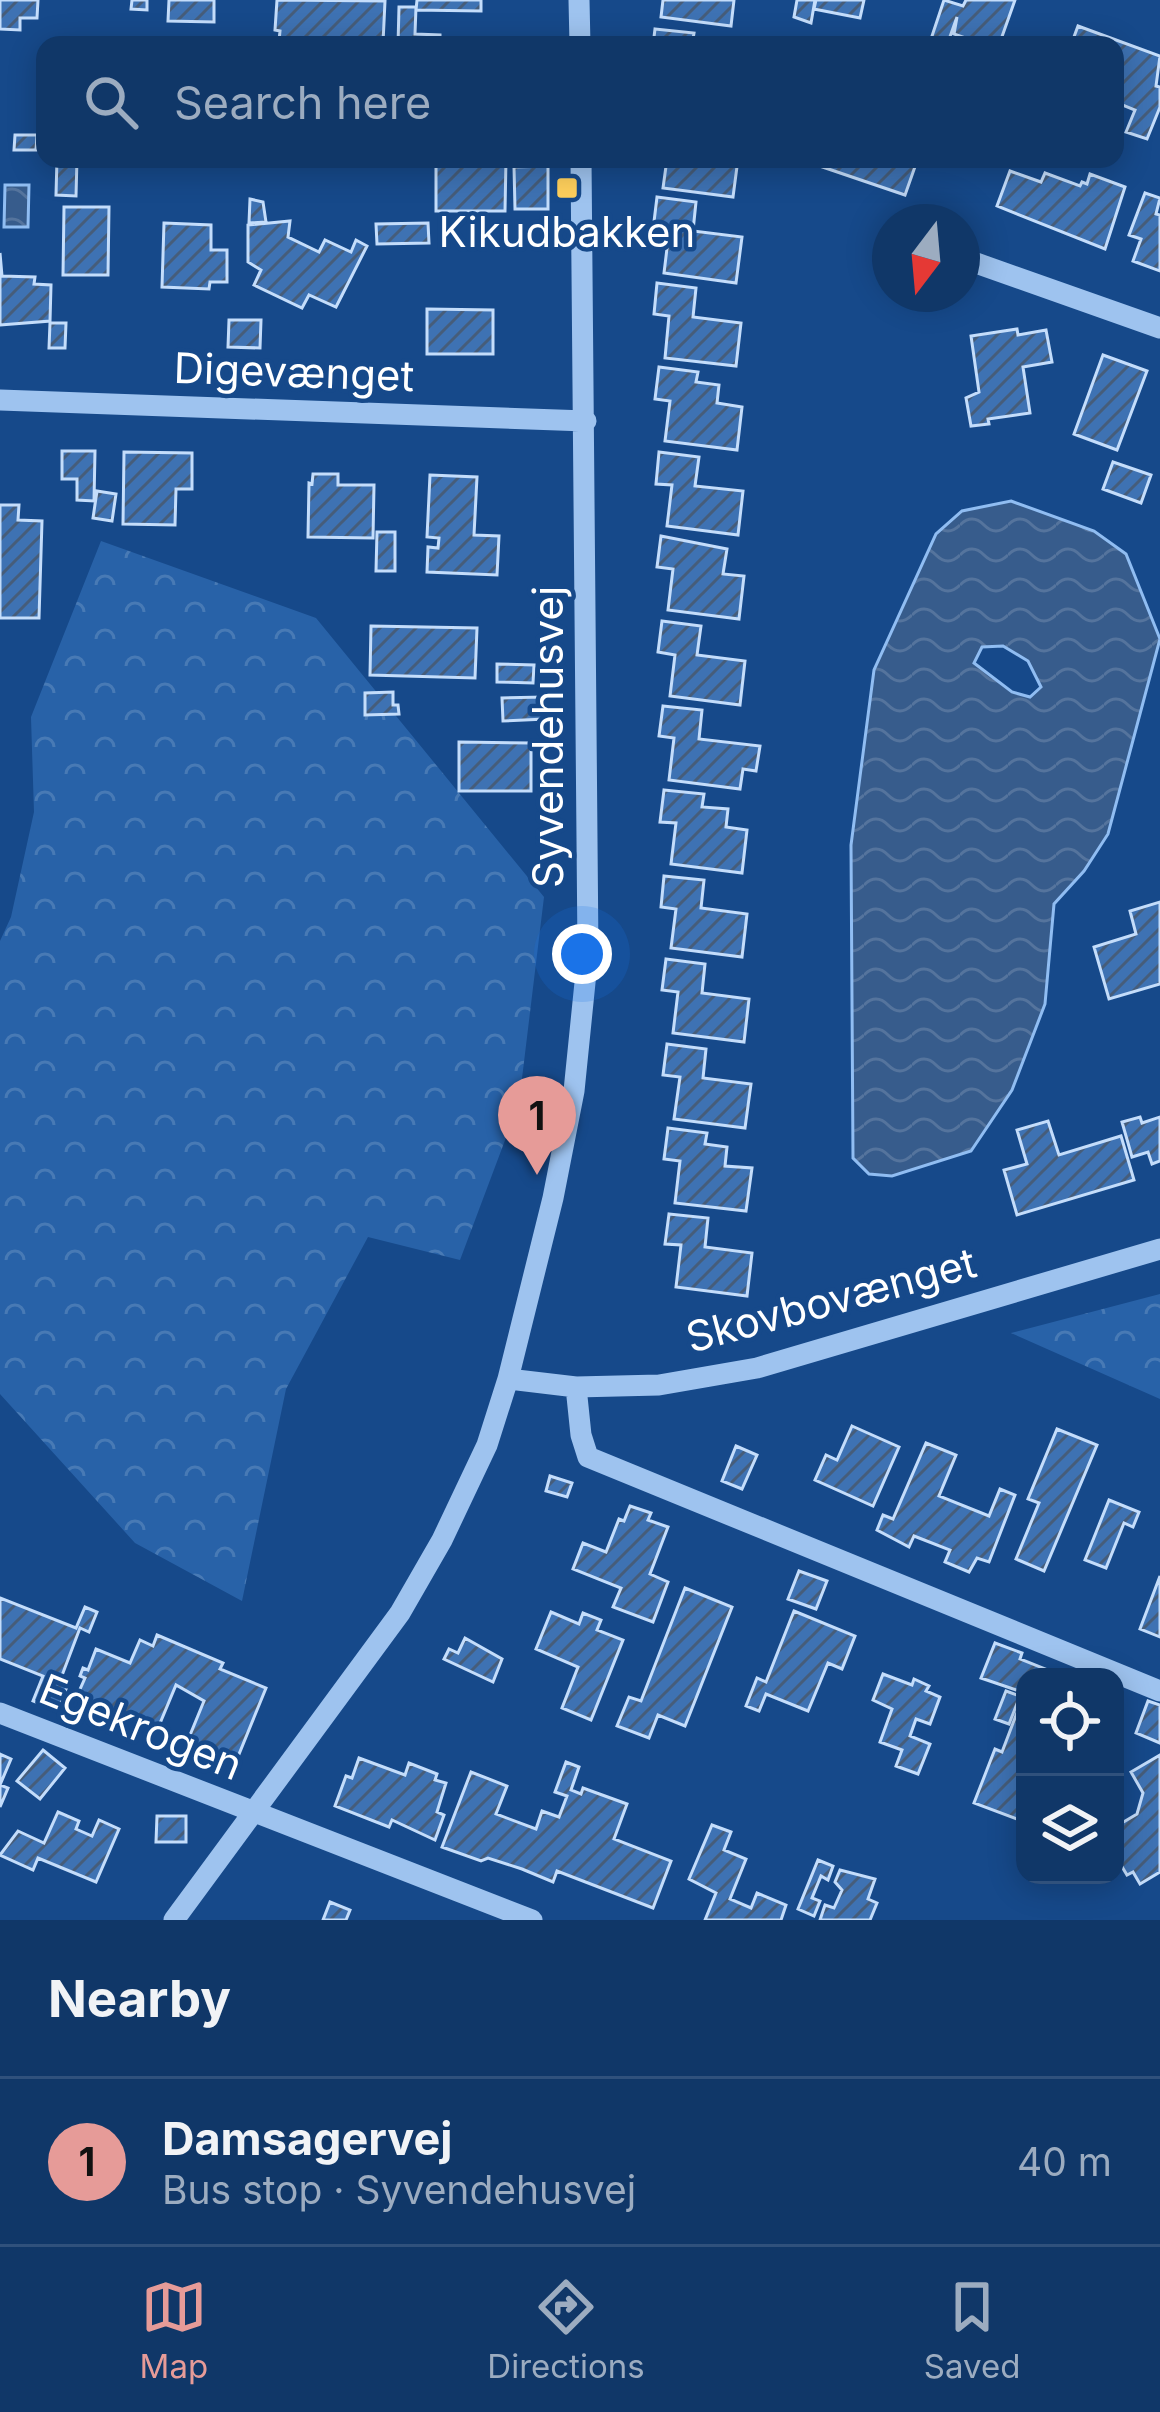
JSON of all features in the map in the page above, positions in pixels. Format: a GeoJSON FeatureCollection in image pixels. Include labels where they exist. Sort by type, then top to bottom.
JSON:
{"type":"FeatureCollection","features":[{"type":"Feature","properties":{"kind":"street"},"geometry":{"type":"LineString","coordinates":[[579,0],[580,36]]}},
{"type":"Feature","properties":{"kind":"street","name":"Syvendehusvej"},"geometry":{"type":"LineString","coordinates":[[508,1378],[574,1091],[588,952],[581,168]]}},
{"type":"Feature","properties":{"kind":"street"},"geometry":{"type":"LineString","coordinates":[[980,264],[1160,328]]}},
{"type":"Feature","properties":{"kind":"street","name":"Digevænget"},"geometry":{"type":"LineString","coordinates":[[0,400],[586,421]]}},
{"type":"Feature","properties":{"kind":"street","name":"Skovbovænget"},"geometry":{"type":"LineString","coordinates":[[508,1378],[576,1387],[659,1385],[757,1368],[1160,1249]]}},
{"type":"Feature","properties":{"kind":"street"},"geometry":{"type":"LineString","coordinates":[[174,1920],[400,1613],[442,1540],[487,1445],[508,1378]]}},
{"type":"Feature","properties":{"kind":"street"},"geometry":{"type":"LineString","coordinates":[[576,1387],[580,1435],[588,1457],[1160,1690]]}},
{"type":"Feature","properties":{"kind":"street","name":"Egekrogen"},"geometry":{"type":"LineString","coordinates":[[0,1713],[532,1920]]}},
{"type":"Feature","properties":{"kind":"green space"},"geometry":{"type":"Polygon","coordinates":[[[101,541],[316,618],[544,897],[519,1103],[460,1260],[368,1237],[286,1389],[242,1601],[135,1543],[0,1394],[0,941],[11,917],[34,812],[31,717],[101,541]]]}},
{"type":"Feature","properties":{"kind":"green space"},"geometry":{"type":"Polygon","coordinates":[[[1160,1294],[1160,1399],[1011,1333],[1160,1294]]]}},
{"type":"Feature","properties":{"kind":"water"},"geometry":{"type":"Polygon","coordinates":[[[5,185],[29,185],[28,227],[4,227],[5,185]]]}},
{"type":"Feature","properties":{"kind":"water"},"geometry":{"type":"Polygon","coordinates":[[[1011,501],[1094,531],[1126,554],[1160,639],[1108,834],[1054,904],[1045,1004],[1012,1090],[971,1151],[892,1176],[869,1174],[853,1158],[851,845],[874,670],[936,534],[962,511],[1011,501]],[[1003,646],[982,647],[974,663],[1012,692],[1030,697],[1041,687],[1028,661],[1003,646]]]}},
{"type":"Feature","properties":{"kind":"building"},"geometry":{"type":"Polygon","coordinates":[[[0,0],[38,0],[37,18],[20,18],[20,30],[0,29],[0,0]]]}},
{"type":"Feature","properties":{"kind":"building"},"geometry":{"type":"Polygon","coordinates":[[[132,0],[147,0],[147,10],[131,9],[132,0]]]}},
{"type":"Feature","properties":{"kind":"building"},"geometry":{"type":"Polygon","coordinates":[[[169,0],[214,0],[214,22],[168,21],[169,0]]]}},
{"type":"Feature","properties":{"kind":"building"},"geometry":{"type":"Polygon","coordinates":[[[277,0],[385,1],[383,36],[280,36],[275,30],[277,0]]]}},
{"type":"Feature","properties":{"kind":"building"},"geometry":{"type":"Polygon","coordinates":[[[417,0],[481,0],[481,11],[416,10],[417,0]]]}},
{"type":"Feature","properties":{"kind":"building"},"geometry":{"type":"Polygon","coordinates":[[[663,0],[734,0],[731,26],[661,17],[663,0]]]}},
{"type":"Feature","properties":{"kind":"building"},"geometry":{"type":"Polygon","coordinates":[[[797,0],[815,0],[811,23],[794,17],[797,0]]]}},
{"type":"Feature","properties":{"kind":"building"},"geometry":{"type":"Polygon","coordinates":[[[816,0],[864,0],[860,18],[814,9],[816,0]]]}},
{"type":"Feature","properties":{"kind":"building"},"geometry":{"type":"Polygon","coordinates":[[[944,0],[963,6],[966,0],[1015,0],[1002,36],[954,34],[957,17],[950,36],[932,36],[944,0]]]}},
{"type":"Feature","properties":{"kind":"building"},"geometry":{"type":"Polygon","coordinates":[[[399,7],[416,7],[415,34],[440,35],[440,36],[398,36],[399,7]]]}},
{"type":"Feature","properties":{"kind":"building"},"geometry":{"type":"Polygon","coordinates":[[[1078,26],[1105,36],[1074,36],[1078,26]]]}},
{"type":"Feature","properties":{"kind":"building"},"geometry":{"type":"Polygon","coordinates":[[[655,29],[694,33],[694,36],[654,36],[655,29]]]}},
{"type":"Feature","properties":{"kind":"building"},"geometry":{"type":"Polygon","coordinates":[[[1124,43],[1160,56],[1156,86],[1160,87],[1160,107],[1147,139],[1126,132],[1135,110],[1124,106],[1124,43]]]}},
{"type":"Feature","properties":{"kind":"building"},"geometry":{"type":"Polygon","coordinates":[[[15,135],[36,135],[36,150],[14,150],[15,135]]]}},
{"type":"Feature","properties":{"kind":"building"},"geometry":{"type":"Polygon","coordinates":[[[57,168],[77,168],[76,196],[56,195],[57,168]]]}},
{"type":"Feature","properties":{"kind":"building"},"geometry":{"type":"Polygon","coordinates":[[[436,168],[506,168],[505,211],[436,211],[436,168]]]}},
{"type":"Feature","properties":{"kind":"building"},"geometry":{"type":"Polygon","coordinates":[[[514,168],[548,168],[548,209],[515,209],[514,168]]]}},
{"type":"Feature","properties":{"kind":"building"},"geometry":{"type":"Polygon","coordinates":[[[666,168],[737,168],[733,197],[663,188],[666,168]]]}},
{"type":"Feature","properties":{"kind":"building"},"geometry":{"type":"Polygon","coordinates":[[[826,168],[915,168],[905,195],[826,168]]]}},
{"type":"Feature","properties":{"kind":"building"},"geometry":{"type":"Polygon","coordinates":[[[1010,171],[1041,182],[1045,173],[1080,186],[1087,184],[1090,174],[1125,187],[1105,249],[997,206],[1010,171]]]}},
{"type":"Feature","properties":{"kind":"building"},"geometry":{"type":"Polygon","coordinates":[[[1145,193],[1160,198],[1156,214],[1160,215],[1160,271],[1133,261],[1141,239],[1129,235],[1145,193]]]}},
{"type":"Feature","properties":{"kind":"building"},"geometry":{"type":"Polygon","coordinates":[[[657,197],[696,202],[693,231],[742,237],[736,283],[664,273],[669,232],[653,230],[657,197]]]}},
{"type":"Feature","properties":{"kind":"building"},"geometry":{"type":"Polygon","coordinates":[[[250,199],[263,202],[266,222],[249,223],[250,199]]]}},
{"type":"Feature","properties":{"kind":"building"},"geometry":{"type":"Polygon","coordinates":[[[64,207],[109,207],[108,275],[63,275],[64,207]]]}},
{"type":"Feature","properties":{"kind":"building"},"geometry":{"type":"Polygon","coordinates":[[[290,221],[288,237],[319,252],[325,240],[351,252],[356,240],[367,246],[336,307],[309,295],[302,308],[254,285],[261,270],[248,262],[248,225],[290,221]]]}},
{"type":"Feature","properties":{"kind":"building"},"geometry":{"type":"Polygon","coordinates":[[[164,223],[211,225],[211,250],[227,250],[227,282],[210,282],[209,289],[162,287],[164,223]]]}},
{"type":"Feature","properties":{"kind":"building"},"geometry":{"type":"Polygon","coordinates":[[[428,223],[429,243],[377,244],[376,224],[428,223]]]}},
{"type":"Feature","properties":{"kind":"building"},"geometry":{"type":"Polygon","coordinates":[[[0,253],[2,276],[35,277],[34,284],[51,285],[50,321],[0,325],[0,253]]]}},
{"type":"Feature","properties":{"kind":"building"},"geometry":{"type":"Polygon","coordinates":[[[657,283],[696,288],[693,317],[741,323],[736,366],[665,358],[669,316],[654,314],[657,283]]]}},
{"type":"Feature","properties":{"kind":"building"},"geometry":{"type":"Polygon","coordinates":[[[427,309],[493,310],[493,354],[427,354],[427,309]]]}},
{"type":"Feature","properties":{"kind":"building"},"geometry":{"type":"Polygon","coordinates":[[[229,320],[261,320],[260,348],[228,347],[229,320]]]}},
{"type":"Feature","properties":{"kind":"building"},"geometry":{"type":"Polygon","coordinates":[[[50,323],[66,323],[65,348],[49,348],[50,323]]]}},
{"type":"Feature","properties":{"kind":"building"},"geometry":{"type":"Polygon","coordinates":[[[1017,329],[1018,335],[1046,330],[1052,362],[1023,367],[1030,413],[971,426],[966,398],[979,392],[971,336],[1017,329]]]}},
{"type":"Feature","properties":{"kind":"building"},"geometry":{"type":"Polygon","coordinates":[[[1103,355],[1147,371],[1117,450],[1074,434],[1103,355]]]}},
{"type":"Feature","properties":{"kind":"building"},"geometry":{"type":"Polygon","coordinates":[[[659,367],[698,372],[696,382],[719,385],[717,403],[742,407],[737,450],[665,441],[670,401],[655,399],[659,367]]]}},
{"type":"Feature","properties":{"kind":"building"},"geometry":{"type":"Polygon","coordinates":[[[62,451],[95,451],[94,501],[77,500],[77,479],[62,479],[62,451]]]}},
{"type":"Feature","properties":{"kind":"building"},"geometry":{"type":"Polygon","coordinates":[[[124,452],[192,453],[192,489],[176,489],[175,525],[123,524],[124,452]]]}},
{"type":"Feature","properties":{"kind":"building"},"geometry":{"type":"Polygon","coordinates":[[[659,452],[699,457],[695,486],[743,491],[738,535],[667,526],[672,485],[656,484],[659,452]]]}},
{"type":"Feature","properties":{"kind":"building"},"geometry":{"type":"Polygon","coordinates":[[[1113,462],[1151,475],[1141,503],[1103,489],[1113,462]]]}},
{"type":"Feature","properties":{"kind":"building"},"geometry":{"type":"Polygon","coordinates":[[[313,474],[338,474],[338,485],[374,485],[373,538],[308,537],[313,474]]]}},
{"type":"Feature","properties":{"kind":"building"},"geometry":{"type":"Polygon","coordinates":[[[430,475],[477,477],[474,535],[499,536],[497,575],[427,572],[428,547],[438,548],[439,538],[427,537],[430,475]]]}},
{"type":"Feature","properties":{"kind":"building"},"geometry":{"type":"Polygon","coordinates":[[[97,491],[116,494],[112,521],[93,518],[97,491]]]}},
{"type":"Feature","properties":{"kind":"building"},"geometry":{"type":"Polygon","coordinates":[[[0,505],[19,505],[18,520],[42,521],[39,618],[0,618],[0,505]]]}},
{"type":"Feature","properties":{"kind":"building"},"geometry":{"type":"Polygon","coordinates":[[[377,532],[395,532],[395,571],[376,571],[377,532]]]}},
{"type":"Feature","properties":{"kind":"building"},"geometry":{"type":"Polygon","coordinates":[[[661,536],[727,549],[723,574],[744,576],[739,619],[668,610],[673,569],[657,567],[661,536]]]}},
{"type":"Feature","properties":{"kind":"building"},"geometry":{"type":"Polygon","coordinates":[[[662,621],[701,626],[697,655],[745,661],[740,705],[670,696],[675,655],[658,652],[662,621]]]}},
{"type":"Feature","properties":{"kind":"building"},"geometry":{"type":"Polygon","coordinates":[[[371,626],[477,628],[475,678],[370,675],[371,626]]]}},
{"type":"Feature","properties":{"kind":"building"},"geometry":{"type":"Polygon","coordinates":[[[497,664],[534,665],[533,683],[497,682],[497,664]]]}},
{"type":"Feature","properties":{"kind":"building"},"geometry":{"type":"Polygon","coordinates":[[[393,692],[399,714],[365,715],[365,693],[393,692]]]}},
{"type":"Feature","properties":{"kind":"building"},"geometry":{"type":"Polygon","coordinates":[[[544,697],[545,719],[503,721],[502,698],[544,697]]]}},
{"type":"Feature","properties":{"kind":"building"},"geometry":{"type":"Polygon","coordinates":[[[663,706],[702,710],[699,739],[760,746],[756,771],[743,769],[740,789],[669,780],[674,738],[659,736],[663,706]]]}},
{"type":"Feature","properties":{"kind":"building"},"geometry":{"type":"Polygon","coordinates":[[[459,742],[531,743],[531,791],[459,791],[459,742]]]}},
{"type":"Feature","properties":{"kind":"building"},"geometry":{"type":"Polygon","coordinates":[[[664,790],[704,794],[702,807],[728,809],[726,827],[747,830],[742,873],[671,864],[676,823],[660,822],[664,790]]]}},
{"type":"Feature","properties":{"kind":"building"},"geometry":{"type":"Polygon","coordinates":[[[664,876],[704,880],[701,908],[747,914],[742,957],[671,948],[676,909],[661,907],[664,876]]]}},
{"type":"Feature","properties":{"kind":"building"},"geometry":{"type":"Polygon","coordinates":[[[1160,902],[1160,984],[1109,999],[1094,947],[1136,934],[1130,911],[1160,902]]]}},
{"type":"Feature","properties":{"kind":"building"},"geometry":{"type":"Polygon","coordinates":[[[666,959],[705,964],[702,993],[749,999],[744,1042],[673,1033],[678,992],[662,990],[666,959]]]}},
{"type":"Feature","properties":{"kind":"building"},"geometry":{"type":"Polygon","coordinates":[[[667,1044],[706,1049],[703,1078],[751,1084],[745,1128],[674,1119],[680,1077],[663,1075],[667,1044]]]}},
{"type":"Feature","properties":{"kind":"building"},"geometry":{"type":"Polygon","coordinates":[[[1140,1117],[1142,1123],[1160,1117],[1160,1161],[1152,1164],[1148,1152],[1132,1157],[1122,1122],[1140,1117]]]}},
{"type":"Feature","properties":{"kind":"building"},"geometry":{"type":"Polygon","coordinates":[[[1048,1121],[1059,1155],[1121,1136],[1134,1180],[1017,1215],[1004,1170],[1027,1164],[1017,1130],[1048,1121]]]}},
{"type":"Feature","properties":{"kind":"building"},"geometry":{"type":"Polygon","coordinates":[[[668,1128],[707,1133],[705,1144],[727,1147],[725,1166],[752,1168],[746,1211],[675,1203],[680,1161],[664,1159],[668,1128]]]}},
{"type":"Feature","properties":{"kind":"building"},"geometry":{"type":"Polygon","coordinates":[[[669,1214],[708,1218],[705,1247],[752,1253],[747,1296],[676,1287],[681,1245],[665,1244],[669,1214]]]}},
{"type":"Feature","properties":{"kind":"building"},"geometry":{"type":"Polygon","coordinates":[[[852,1426],[899,1447],[873,1506],[815,1480],[826,1455],[837,1460],[852,1426]]]}},
{"type":"Feature","properties":{"kind":"building"},"geometry":{"type":"Polygon","coordinates":[[[1057,1429],[1097,1445],[1044,1571],[1016,1559],[1039,1503],[1028,1499],[1057,1429]]]}},
{"type":"Feature","properties":{"kind":"building"},"geometry":{"type":"Polygon","coordinates":[[[926,1443],[956,1455],[939,1496],[989,1516],[1000,1489],[1015,1495],[989,1562],[977,1558],[969,1572],[945,1562],[950,1550],[914,1536],[909,1547],[877,1530],[883,1515],[893,1519],[926,1443]]]}},
{"type":"Feature","properties":{"kind":"building"},"geometry":{"type":"Polygon","coordinates":[[[736,1446],[757,1455],[742,1489],[722,1481],[736,1446]]]}},
{"type":"Feature","properties":{"kind":"building"},"geometry":{"type":"Polygon","coordinates":[[[550,1476],[572,1483],[567,1497],[546,1491],[550,1476]]]}},
{"type":"Feature","properties":{"kind":"building"},"geometry":{"type":"Polygon","coordinates":[[[1109,1500],[1139,1512],[1133,1527],[1124,1523],[1106,1568],[1085,1560],[1109,1500]]]}},
{"type":"Feature","properties":{"kind":"building"},"geometry":{"type":"Polygon","coordinates":[[[630,1506],[651,1513],[648,1520],[668,1527],[650,1574],[668,1582],[653,1622],[613,1607],[621,1588],[573,1569],[583,1543],[606,1552],[619,1519],[624,1521],[630,1506]]]}},
{"type":"Feature","properties":{"kind":"building"},"geometry":{"type":"Polygon","coordinates":[[[799,1571],[827,1581],[816,1609],[788,1599],[799,1571]]]}},
{"type":"Feature","properties":{"kind":"building"},"geometry":{"type":"Polygon","coordinates":[[[1160,1576],[1160,1637],[1140,1629],[1160,1576]]]}},
{"type":"Feature","properties":{"kind":"building"},"geometry":{"type":"Polygon","coordinates":[[[685,1588],[732,1607],[685,1726],[658,1715],[649,1738],[617,1726],[629,1697],[641,1701],[685,1588]]]}},
{"type":"Feature","properties":{"kind":"building"},"geometry":{"type":"Polygon","coordinates":[[[0,1598],[76,1628],[85,1607],[97,1612],[89,1632],[80,1628],[61,1678],[69,1681],[58,1711],[33,1701],[43,1676],[0,1659],[0,1598]]]}},
{"type":"Feature","properties":{"kind":"building"},"geometry":{"type":"Polygon","coordinates":[[[794,1611],[855,1636],[842,1669],[828,1663],[808,1711],[766,1694],[759,1711],[746,1706],[757,1678],[766,1682],[794,1611]]]}},
{"type":"Feature","properties":{"kind":"building"},"geometry":{"type":"Polygon","coordinates":[[[551,1612],[579,1624],[583,1613],[601,1620],[597,1630],[623,1640],[591,1720],[562,1708],[578,1667],[536,1649],[551,1612]]]}},
{"type":"Feature","properties":{"kind":"building"},"geometry":{"type":"Polygon","coordinates":[[[157,1635],[223,1663],[220,1669],[266,1688],[237,1759],[188,1740],[204,1701],[176,1685],[158,1728],[77,1696],[85,1678],[80,1676],[83,1668],[88,1670],[96,1649],[130,1663],[140,1640],[153,1646],[157,1635]]]}},
{"type":"Feature","properties":{"kind":"building"},"geometry":{"type":"Polygon","coordinates":[[[465,1638],[502,1659],[493,1682],[444,1659],[449,1649],[458,1653],[465,1638]]]}},
{"type":"Feature","properties":{"kind":"building"},"geometry":{"type":"Polygon","coordinates":[[[995,1643],[1022,1653],[1020,1659],[1043,1668],[1016,1668],[1016,1690],[981,1678],[995,1643]]]}},
{"type":"Feature","properties":{"kind":"building"},"geometry":{"type":"Polygon","coordinates":[[[883,1674],[912,1685],[914,1679],[940,1697],[930,1724],[916,1719],[910,1736],[930,1744],[918,1774],[896,1766],[902,1750],[880,1742],[892,1709],[873,1700],[883,1674]]]}},
{"type":"Feature","properties":{"kind":"building"},"geometry":{"type":"Polygon","coordinates":[[[1006,1691],[1016,1695],[1009,1724],[995,1719],[1006,1691]]]}},
{"type":"Feature","properties":{"kind":"building"},"geometry":{"type":"Polygon","coordinates":[[[1148,1701],[1160,1705],[1160,1743],[1136,1733],[1148,1701]]]}},
{"type":"Feature","properties":{"kind":"building"},"geometry":{"type":"Polygon","coordinates":[[[1016,1715],[1016,1819],[974,1803],[995,1749],[1002,1752],[1016,1715]]]}},
{"type":"Feature","properties":{"kind":"building"},"geometry":{"type":"Polygon","coordinates":[[[43,1750],[65,1768],[40,1799],[17,1781],[43,1750]]]}},
{"type":"Feature","properties":{"kind":"building"},"geometry":{"type":"Polygon","coordinates":[[[0,1754],[11,1759],[0,1785],[0,1754]]]}},
{"type":"Feature","properties":{"kind":"building"},"geometry":{"type":"Polygon","coordinates":[[[1160,1755],[1160,1872],[1140,1884],[1133,1872],[1127,1875],[1124,1870],[1124,1822],[1137,1814],[1143,1793],[1131,1772],[1160,1755]]]}},
{"type":"Feature","properties":{"kind":"building"},"geometry":{"type":"Polygon","coordinates":[[[359,1758],[405,1775],[409,1763],[437,1774],[435,1780],[446,1783],[437,1812],[444,1815],[435,1840],[392,1820],[389,1827],[335,1806],[359,1758]]]}},
{"type":"Feature","properties":{"kind":"building"},"geometry":{"type":"Polygon","coordinates":[[[566,1762],[579,1767],[571,1790],[581,1794],[583,1788],[627,1804],[614,1839],[671,1861],[653,1908],[557,1871],[553,1882],[442,1847],[471,1772],[507,1786],[496,1814],[536,1829],[542,1811],[559,1817],[567,1796],[555,1792],[566,1762]]]}},
{"type":"Feature","properties":{"kind":"building"},"geometry":{"type":"Polygon","coordinates":[[[58,1812],[79,1821],[76,1829],[92,1836],[99,1820],[119,1829],[96,1882],[38,1858],[33,1870],[0,1855],[18,1831],[44,1843],[58,1812]]]}},
{"type":"Feature","properties":{"kind":"building"},"geometry":{"type":"Polygon","coordinates":[[[157,1816],[186,1816],[186,1842],[156,1842],[157,1816]]]}},
{"type":"Feature","properties":{"kind":"building"},"geometry":{"type":"Polygon","coordinates":[[[712,1825],[731,1832],[724,1850],[746,1859],[730,1899],[751,1908],[757,1893],[786,1905],[781,1920],[705,1920],[716,1893],[689,1879],[712,1825]]]}},
{"type":"Feature","properties":{"kind":"building"},"geometry":{"type":"Polygon","coordinates":[[[818,1860],[833,1866],[828,1880],[821,1876],[812,1898],[820,1901],[814,1916],[798,1909],[818,1860]]]}},
{"type":"Feature","properties":{"kind":"building"},"geometry":{"type":"Polygon","coordinates":[[[840,1870],[875,1879],[868,1899],[877,1903],[870,1920],[820,1920],[825,1905],[834,1908],[842,1890],[835,1882],[840,1870]]]}},
{"type":"Feature","properties":{"kind":"building"},"geometry":{"type":"Polygon","coordinates":[[[330,1902],[350,1910],[346,1920],[323,1920],[330,1902]]]}},
{"type":"Feature","properties":{"kind":"place","name":"Kikudbakken"},"geometry":{"type":"Point","coordinates":[567,188]}},
{"type":"Feature","properties":{"kind":"place","name":"Damsagervej"},"geometry":{"type":"Point","coordinates":[537,1175]}}]}
